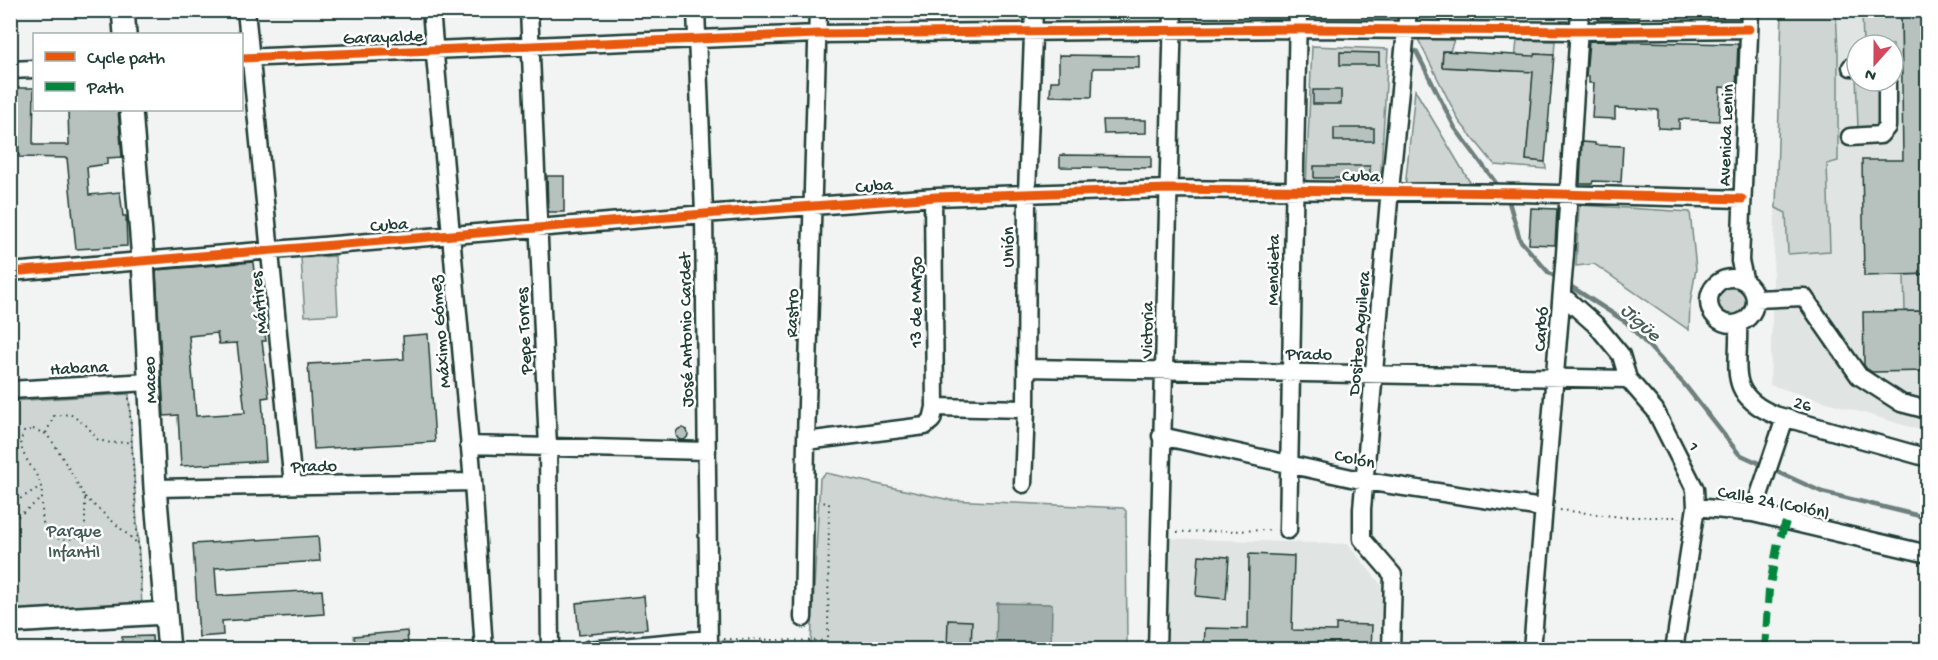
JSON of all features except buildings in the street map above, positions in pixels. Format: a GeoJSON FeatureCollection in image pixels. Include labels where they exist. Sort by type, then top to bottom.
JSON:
{"type":"FeatureCollection","features":[{"type":"Feature","properties":{"kind":"main road"},"geometry":{"type":"LineString","coordinates":[[123,10],[125,33]]}},
{"type":"Feature","properties":{"kind":"main road","name":"Maceo"},"geometry":{"type":"LineString","coordinates":[[131,111],[143,260],[155,488],[169,650]]}},
{"type":"Feature","properties":{"kind":"main road"},"geometry":{"type":"LineString","coordinates":[[10,621],[165,613]]}},
{"type":"Feature","properties":{"kind":"street","name":"Mártires"},"geometry":{"type":"LineString","coordinates":[[246,10],[246,58],[269,250],[293,485]]}},
{"type":"Feature","properties":{"kind":"street","name":"Máximo Gómez"},"geometry":{"type":"LineString","coordinates":[[431,10],[449,236],[473,482],[484,650]]}},
{"type":"Feature","properties":{"kind":"street","name":"Pepe Torres"},"geometry":{"type":"LineString","coordinates":[[529,10],[548,447],[550,650]]}},
{"type":"Feature","properties":{"kind":"street","name":"José Antonio Cardet"},"geometry":{"type":"LineString","coordinates":[[696,10],[704,214],[709,644]]}},
{"type":"Feature","properties":{"kind":"street","name":"Rastro"},"geometry":{"type":"LineString","coordinates":[[803,618],[818,10]]}},
{"type":"Feature","properties":{"kind":"street","name":"Unión"},"geometry":{"type":"LineString","coordinates":[[1023,484],[1026,409],[1027,193],[1034,10]]}},
{"type":"Feature","properties":{"kind":"street","name":"Victoria"},"geometry":{"type":"LineString","coordinates":[[1157,650],[1173,10]]}},
{"type":"Feature","properties":{"kind":"street","name":"Mendieta"},"geometry":{"type":"LineString","coordinates":[[1288,530],[1298,10]]}},
{"type":"Feature","properties":{"kind":"street","name":"Dositeo Aguilera"},"geometry":{"type":"LineString","coordinates":[[1391,650],[1393,575],[1362,539],[1362,509],[1408,10]]}},
{"type":"Feature","properties":{"kind":"street","name":"Carbó"},"geometry":{"type":"LineString","coordinates":[[1532,650],[1542,508],[1562,295],[1580,10]]}},
{"type":"Feature","properties":{"kind":"street","name":"Avenida Lenin"},"geometry":{"type":"LineString","coordinates":[[1750,10],[1740,261],[1745,282],[1755,299]]}},
{"type":"Feature","properties":{"kind":"street","name":"Garayalde"},"geometry":{"type":"LineString","coordinates":[[246,58],[817,34],[1298,29],[1578,31],[1749,29]]}},
{"type":"Feature","properties":{"kind":"street"},"geometry":{"type":"LineString","coordinates":[[10,70],[33,69]]}},
{"type":"Feature","properties":{"kind":"street"},"geometry":{"type":"LineString","coordinates":[[1850,137],[1880,135],[1887,127],[1887,93]]}},
{"type":"Feature","properties":{"kind":"street","name":"Cuba"},"geometry":{"type":"LineString","coordinates":[[10,272],[704,214],[933,197],[1027,193],[1167,189],[1293,190],[1742,199]]}},
{"type":"Feature","properties":{"kind":"street","name":"13 de MArzo"},"geometry":{"type":"LineString","coordinates":[[933,197],[935,407]]}},
{"type":"Feature","properties":{"kind":"street"},"geometry":{"type":"LineString","coordinates":[[1740,261],[1712,289],[1709,304],[1716,318],[1723,322],[1738,323],[1751,314],[1755,299],[1804,297],[1859,376],[1901,402],[1928,410]]}},
{"type":"Feature","properties":{"kind":"street"},"geometry":{"type":"LineString","coordinates":[[1724,279],[1739,279],[1745,282]]}},
{"type":"Feature","properties":{"kind":"street","name":"1"},"geometry":{"type":"LineString","coordinates":[[1562,295],[1597,326],[1621,355],[1628,379],[1655,410],[1695,489],[1696,507],[1674,650]]}},
{"type":"Feature","properties":{"kind":"street","name":"26"},"geometry":{"type":"LineString","coordinates":[[1738,323],[1737,378],[1748,398],[1760,409],[1928,458]]}},
{"type":"Feature","properties":{"kind":"street","name":"Prado"},"geometry":{"type":"LineString","coordinates":[[1026,368],[1628,379]]}},
{"type":"Feature","properties":{"kind":"street","name":"Habana"},"geometry":{"type":"LineString","coordinates":[[10,390],[149,382]]}},
{"type":"Feature","properties":{"kind":"street"},"geometry":{"type":"LineString","coordinates":[[806,441],[925,426],[932,420],[935,407],[1026,409]]}},
{"type":"Feature","properties":{"kind":"street"},"geometry":{"type":"LineString","coordinates":[[1760,514],[1763,486],[1785,418]]}},
{"type":"Feature","properties":{"kind":"street","name":"Colón"},"geometry":{"type":"LineString","coordinates":[[1161,436],[1365,481],[1542,508]]}},
{"type":"Feature","properties":{"kind":"street"},"geometry":{"type":"LineString","coordinates":[[469,445],[707,451]]}},
{"type":"Feature","properties":{"kind":"street","name":"Prado"},"geometry":{"type":"LineString","coordinates":[[155,488],[473,482]]}},
{"type":"Feature","properties":{"kind":"street","name":"Calle 24 (Colón)"},"geometry":{"type":"LineString","coordinates":[[1696,507],[1760,514],[1928,554]]}},
{"type":"Feature","properties":{"kind":"street"},"geometry":{"type":"LineString","coordinates":[[588,650],[709,644]]}},
{"type":"Feature","properties":{"kind":"path"},"geometry":{"type":"LineString","coordinates":[[129,394],[142,604]]}},
{"type":"Feature","properties":{"kind":"path"},"geometry":{"type":"LineString","coordinates":[[46,434],[54,416],[70,414],[87,426],[98,440],[111,443],[132,442]]}},
{"type":"Feature","properties":{"kind":"path"},"geometry":{"type":"LineString","coordinates":[[85,497],[85,531],[72,539],[59,540],[49,534],[43,525],[41,486],[21,450],[21,439],[24,432],[33,429],[46,434],[55,445],[85,497],[138,544]]}},
{"type":"Feature","properties":{"kind":"path"},"geometry":{"type":"LineString","coordinates":[[10,505],[41,486]]}},
{"type":"Feature","properties":{"kind":"path"},"geometry":{"type":"LineString","coordinates":[[13,520],[42,498]]}},
{"type":"Feature","properties":{"kind":"path"},"geometry":{"type":"LineString","coordinates":[[1159,532],[1288,530]]}},
{"type":"Feature","properties":{"kind":"shaded area"},"geometry":{"type":"Polygon","coordinates":[[[1781,11],[1927,11],[1927,432],[1770,385],[1781,11]]]}},
{"type":"Feature","properties":{"kind":"shaded area"},"geometry":{"type":"Polygon","coordinates":[[[1163,538],[1348,544],[1382,586],[1380,649],[1160,650],[1163,538]]]}},
{"type":"Feature","properties":{"kind":"shaded area"},"geometry":{"type":"Polygon","coordinates":[[[997,603],[1052,604],[1051,649],[996,649],[997,603]]]}},
{"type":"Feature","properties":{"kind":"green space"},"geometry":{"type":"Polygon","coordinates":[[[1782,11],[1836,11],[1838,161],[1827,164],[1830,251],[1788,254],[1786,213],[1776,208],[1782,11]]]}},
{"type":"Feature","properties":{"kind":"green space"},"geometry":{"type":"Polygon","coordinates":[[[1862,11],[1901,11],[1901,33],[1863,33],[1862,11]]]}},
{"type":"Feature","properties":{"kind":"green space"},"geometry":{"type":"Polygon","coordinates":[[[1415,33],[1456,34],[1450,51],[1443,51],[1442,67],[1514,71],[1517,40],[1555,41],[1554,55],[1535,54],[1526,160],[1545,162],[1546,169],[1495,165],[1459,121],[1415,33]]]}},
{"type":"Feature","properties":{"kind":"green space"},"geometry":{"type":"Polygon","coordinates":[[[1312,46],[1388,49],[1380,187],[1306,186],[1312,46]]]}},
{"type":"Feature","properties":{"kind":"green space"},"geometry":{"type":"Polygon","coordinates":[[[1415,90],[1474,189],[1405,188],[1415,90]]]}},
{"type":"Feature","properties":{"kind":"green space"},"geometry":{"type":"Polygon","coordinates":[[[1857,93],[1882,93],[1883,122],[1876,128],[1858,128],[1857,93]]]}},
{"type":"Feature","properties":{"kind":"green space"},"geometry":{"type":"Polygon","coordinates":[[[1579,205],[1690,212],[1696,269],[1690,304],[1689,330],[1594,264],[1576,266],[1579,205]]]}},
{"type":"Feature","properties":{"kind":"green space"},"geometry":{"type":"Polygon","coordinates":[[[335,256],[338,314],[305,316],[301,258],[335,256]]]}},
{"type":"Feature","properties":{"kind":"green space"},"geometry":{"type":"Polygon","coordinates":[[[1927,274],[1927,311],[1905,311],[1904,275],[1927,274]]]}},
{"type":"Feature","properties":{"kind":"green space"},"geometry":{"type":"Polygon","coordinates":[[[1731,286],[1742,290],[1746,301],[1742,312],[1731,316],[1720,312],[1716,301],[1720,290],[1731,286]]]}},
{"type":"Feature","properties":{"kind":"green space","name":"Parque Infantil"},"geometry":{"type":"Polygon","coordinates":[[[129,394],[142,605],[11,610],[11,401],[129,394]]]}},
{"type":"Feature","properties":{"kind":"green space"},"geometry":{"type":"Polygon","coordinates":[[[826,473],[950,500],[1123,508],[1126,511],[1127,649],[711,650],[714,640],[808,646],[811,643],[820,478],[826,473]]]}},
{"type":"Feature","properties":{"kind":"waterway","name":"Jigüe"},"geometry":{"type":"LineString","coordinates":[[1416,51],[1455,128],[1499,187]]}},
{"type":"Feature","properties":{"kind":"waterway","name":"Jigüe"},"geometry":{"type":"LineString","coordinates":[[1505,196],[1509,202],[1520,240],[1549,273],[1560,279]]}},
{"type":"Feature","properties":{"kind":"waterway","name":"Jigüe"},"geometry":{"type":"LineString","coordinates":[[1567,284],[1626,322],[1684,384],[1739,454],[1822,492],[1928,518]]}},
{"type":"Feature","properties":{"kind":"marked path"},"geometry":{"type":"LineString","coordinates":[[1765,650],[1769,590],[1778,543],[1787,520]]}},
{"type":"Feature","properties":{"kind":"cycle path"},"geometry":{"type":"LineString","coordinates":[[243,58],[817,34],[1298,29],[1578,31],[1749,29]]}},
{"type":"Feature","properties":{"kind":"cycle path"},"geometry":{"type":"LineString","coordinates":[[10,272],[936,197],[1167,189],[1521,193],[1742,199]]}}]}
